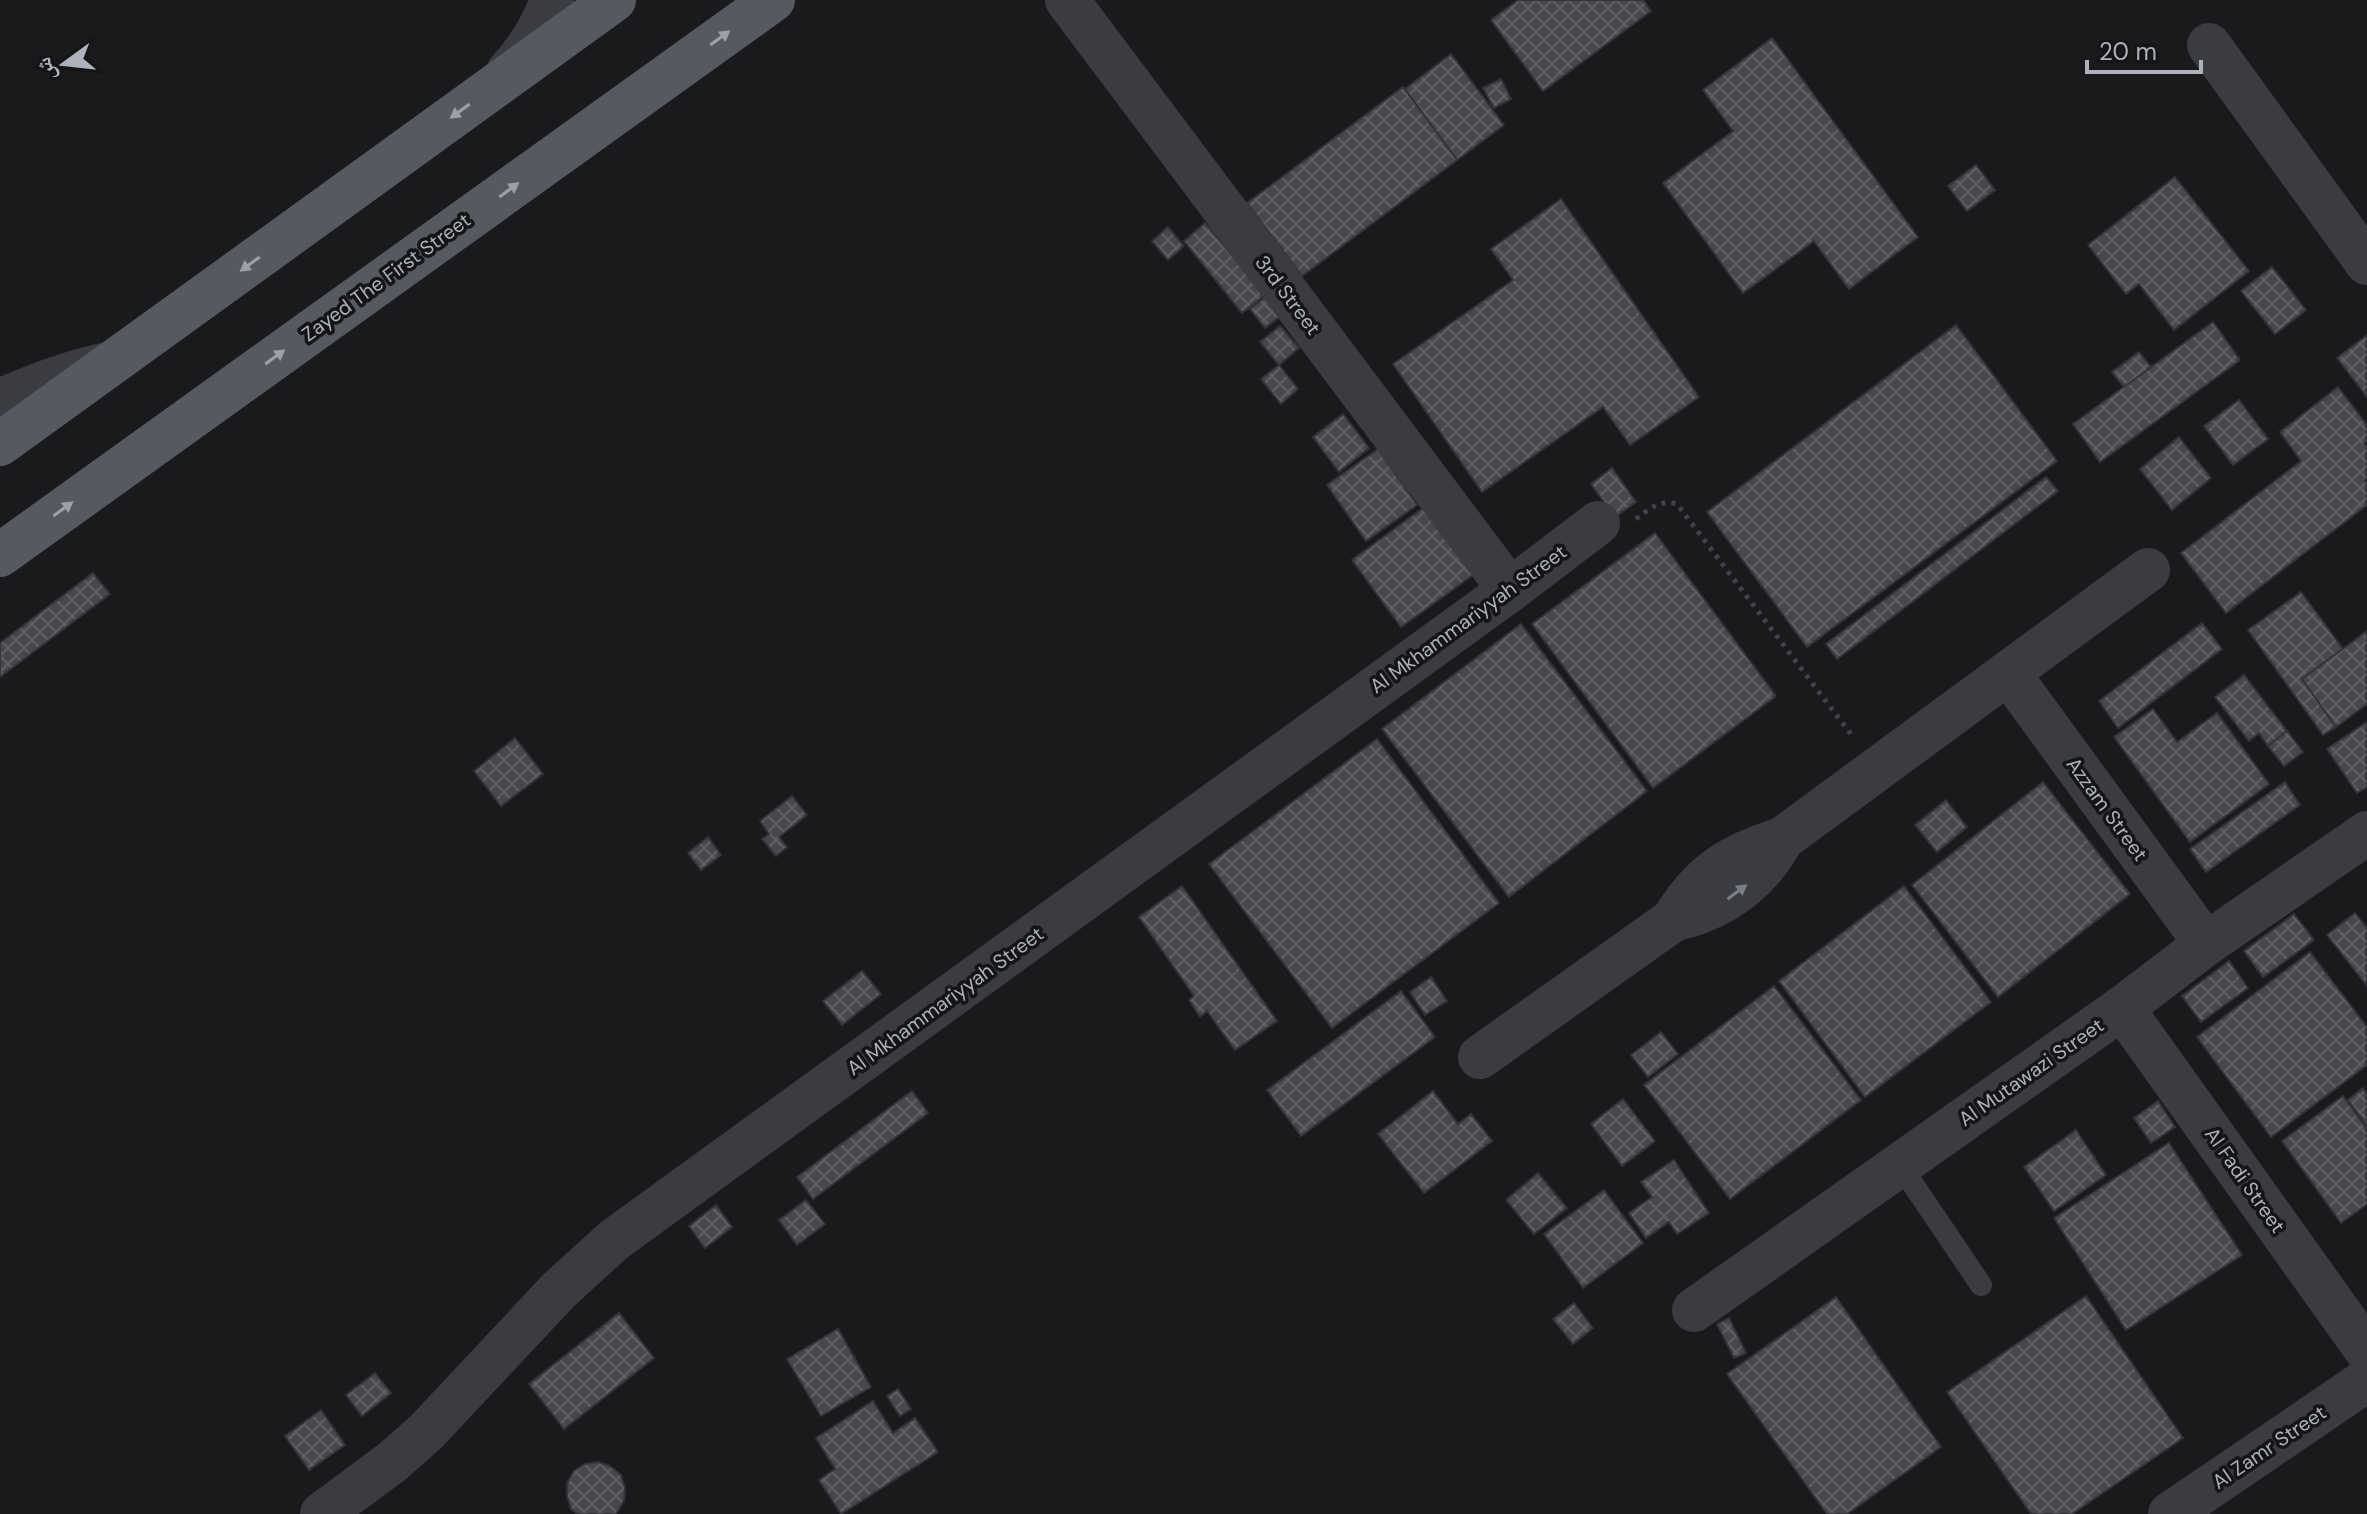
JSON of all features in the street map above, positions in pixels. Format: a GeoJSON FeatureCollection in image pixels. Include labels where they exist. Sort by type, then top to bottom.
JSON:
{"type":"FeatureCollection","features":[{"type":"Feature","properties":{"kind":"main road"},"geometry":{"type":"LineString","coordinates":[[0,444],[614,0]]}},
{"type":"Feature","properties":{"kind":"main road","name":"Zayed The First Street"},"geometry":{"type":"LineString","coordinates":[[0,555],[773,0]]}},
{"type":"Feature","properties":{"kind":"street"},"geometry":{"type":"LineString","coordinates":[[496,85],[524,54],[552,0]]}},
{"type":"Feature","properties":{"kind":"street","name":"3rd Street"},"geometry":{"type":"LineString","coordinates":[[1067,0],[1510,590]]}},
{"type":"Feature","properties":{"kind":"street"},"geometry":{"type":"LineString","coordinates":[[2209,45],[2367,263]]}},
{"type":"Feature","properties":{"kind":"street"},"geometry":{"type":"LineString","coordinates":[[0,401],[74,371],[114,362]]}},
{"type":"Feature","properties":{"kind":"street","name":"Al Mkhammariyyah Street"},"geometry":{"type":"LineString","coordinates":[[322,1514],[392,1462],[426,1432],[559,1290],[614,1240],[1510,590],[1613,524]]}},
{"type":"Feature","properties":{"kind":"street"},"geometry":{"type":"LineString","coordinates":[[1480,1057],[1673,920],[1708,910],[1738,893],[1771,859],[1782,839],[2148,570]]}},
{"type":"Feature","properties":{"kind":"street","name":"Azzam Street"},"geometry":{"type":"LineString","coordinates":[[2009,674],[2206,944]]}},
{"type":"Feature","properties":{"kind":"street","name":"Al Mutawazi Street"},"geometry":{"type":"LineString","coordinates":[[1694,1310],[2122,1008],[2206,944],[2367,833]]}},
{"type":"Feature","properties":{"kind":"street","name":"Al Fadi Street"},"geometry":{"type":"LineString","coordinates":[[2122,1008],[2367,1351]]}},
{"type":"Feature","properties":{"kind":"street","name":"Al Zamr Street"},"geometry":{"type":"LineString","coordinates":[[2170,1514],[2367,1380]]}},
{"type":"Feature","properties":{"kind":"lane"},"geometry":{"type":"LineString","coordinates":[[1900,1165],[1981,1285]]}},
{"type":"Feature","properties":{"kind":"path"},"geometry":{"type":"LineString","coordinates":[[1613,524],[1659,503],[1677,504],[1878,770]]}},
{"type":"Feature","properties":{"kind":"building"},"geometry":{"type":"Polygon","coordinates":[[[1518,0],[1643,0],[1651,11],[1543,91],[1491,20],[1518,0]]]}},
{"type":"Feature","properties":{"kind":"building"},"geometry":{"type":"Polygon","coordinates":[[[1772,38],[1918,237],[1849,289],[1814,241],[1743,293],[1663,183],[1733,131],[1703,90],[1772,38]]]}},
{"type":"Feature","properties":{"kind":"building"},"geometry":{"type":"Polygon","coordinates":[[[1451,54],[1504,125],[1457,160],[1405,89],[1451,54]]]}},
{"type":"Feature","properties":{"kind":"building"},"geometry":{"type":"Polygon","coordinates":[[[1501,79],[1511,99],[1494,108],[1483,88],[1501,79]]]}},
{"type":"Feature","properties":{"kind":"building"},"geometry":{"type":"Polygon","coordinates":[[[1403,87],[1457,160],[1302,276],[1247,203],[1403,87]]]}},
{"type":"Feature","properties":{"kind":"building"},"geometry":{"type":"Polygon","coordinates":[[[1976,165],[1995,190],[1967,211],[1948,186],[1976,165]]]}},
{"type":"Feature","properties":{"kind":"building"},"geometry":{"type":"Polygon","coordinates":[[[2175,177],[2249,271],[2174,330],[2139,284],[2126,294],[2088,245],[2175,177]]]}},
{"type":"Feature","properties":{"kind":"building"},"geometry":{"type":"Polygon","coordinates":[[[1561,199],[1699,397],[1630,445],[1603,407],[1482,492],[1393,364],[1513,280],[1491,249],[1561,199]]]}},
{"type":"Feature","properties":{"kind":"building"},"geometry":{"type":"Polygon","coordinates":[[[1205,223],[1265,295],[1242,313],[1184,241],[1205,223]]]}},
{"type":"Feature","properties":{"kind":"building"},"geometry":{"type":"Polygon","coordinates":[[[1168,227],[1184,246],[1168,260],[1152,241],[1168,227]]]}},
{"type":"Feature","properties":{"kind":"building"},"geometry":{"type":"Polygon","coordinates":[[[2272,267],[2306,310],[2275,334],[2241,291],[2272,267]]]}},
{"type":"Feature","properties":{"kind":"building"},"geometry":{"type":"Polygon","coordinates":[[[1278,287],[1293,307],[1265,328],[1250,309],[1278,287]]]}},
{"type":"Feature","properties":{"kind":"building"},"geometry":{"type":"Polygon","coordinates":[[[2213,322],[2240,360],[2100,462],[2073,424],[2213,322]]]}},
{"type":"Feature","properties":{"kind":"building"},"geometry":{"type":"Polygon","coordinates":[[[1956,325],[2057,461],[1807,647],[1707,512],[1956,325]]]}},
{"type":"Feature","properties":{"kind":"building"},"geometry":{"type":"Polygon","coordinates":[[[1280,326],[1299,348],[1279,365],[1260,342],[1280,326]]]}},
{"type":"Feature","properties":{"kind":"building"},"geometry":{"type":"Polygon","coordinates":[[[2367,335],[2367,397],[2337,358],[2367,335]]]}},
{"type":"Feature","properties":{"kind":"building"},"geometry":{"type":"Polygon","coordinates":[[[2139,352],[2151,367],[2124,387],[2112,372],[2139,352]]]}},
{"type":"Feature","properties":{"kind":"building"},"geometry":{"type":"Polygon","coordinates":[[[1279,365],[1298,389],[1281,404],[1261,379],[1279,365]]]}},
{"type":"Feature","properties":{"kind":"building"},"geometry":{"type":"Polygon","coordinates":[[[2338,387],[2367,425],[2367,441],[2364,443],[2367,447],[2367,505],[2226,613],[2181,553],[2301,461],[2280,432],[2338,387]]]}},
{"type":"Feature","properties":{"kind":"building"},"geometry":{"type":"Polygon","coordinates":[[[2239,400],[2268,439],[2233,465],[2204,426],[2239,400]]]}},
{"type":"Feature","properties":{"kind":"building"},"geometry":{"type":"Polygon","coordinates":[[[1343,414],[1369,448],[1339,472],[1313,437],[1343,414]]]}},
{"type":"Feature","properties":{"kind":"building"},"geometry":{"type":"Polygon","coordinates":[[[2179,437],[2211,478],[2172,510],[2140,469],[2179,437]]]}},
{"type":"Feature","properties":{"kind":"building"},"geometry":{"type":"Polygon","coordinates":[[[1378,449],[1417,505],[1366,541],[1327,485],[1378,449]]]}},
{"type":"Feature","properties":{"kind":"building"},"geometry":{"type":"Polygon","coordinates":[[[1612,468],[1636,502],[1615,517],[1591,484],[1612,468]]]}},
{"type":"Feature","properties":{"kind":"building"},"geometry":{"type":"Polygon","coordinates":[[[2046,477],[2058,491],[1837,659],[1826,644],[2046,477]]]}},
{"type":"Feature","properties":{"kind":"building"},"geometry":{"type":"Polygon","coordinates":[[[1431,502],[1480,570],[1401,627],[1352,560],[1431,502]]]}},
{"type":"Feature","properties":{"kind":"building"},"geometry":{"type":"Polygon","coordinates":[[[1655,533],[1776,696],[1653,788],[1532,624],[1655,533]]]}},
{"type":"Feature","properties":{"kind":"building"},"geometry":{"type":"Polygon","coordinates":[[[93,573],[110,594],[0,677],[0,643],[93,573]]]}},
{"type":"Feature","properties":{"kind":"building"},"geometry":{"type":"Polygon","coordinates":[[[2301,592],[2343,649],[2302,679],[2336,727],[2323,735],[2248,630],[2301,592]]]}},
{"type":"Feature","properties":{"kind":"building"},"geometry":{"type":"Polygon","coordinates":[[[2202,623],[2222,649],[2118,728],[2099,701],[2202,623]]]}},
{"type":"Feature","properties":{"kind":"building"},"geometry":{"type":"Polygon","coordinates":[[[1521,624],[1647,791],[1509,897],[1382,729],[1521,624]]]}},
{"type":"Feature","properties":{"kind":"building"},"geometry":{"type":"Polygon","coordinates":[[[2367,631],[2367,704],[2336,727],[2302,679],[2367,631]]]}},
{"type":"Feature","properties":{"kind":"building"},"geometry":{"type":"Polygon","coordinates":[[[2244,675],[2287,731],[2268,746],[2259,733],[2249,741],[2215,697],[2244,675]]]}},
{"type":"Feature","properties":{"kind":"building"},"geometry":{"type":"Polygon","coordinates":[[[2153,709],[2177,742],[2217,713],[2269,784],[2190,842],[2114,737],[2153,709]]]}},
{"type":"Feature","properties":{"kind":"building"},"geometry":{"type":"Polygon","coordinates":[[[2367,722],[2367,787],[2357,793],[2327,749],[2367,722]]]}},
{"type":"Feature","properties":{"kind":"building"},"geometry":{"type":"Polygon","coordinates":[[[2287,731],[2303,752],[2284,766],[2268,746],[2287,731]]]}},
{"type":"Feature","properties":{"kind":"building"},"geometry":{"type":"Polygon","coordinates":[[[515,738],[543,774],[501,806],[474,771],[515,738]]]}},
{"type":"Feature","properties":{"kind":"building"},"geometry":{"type":"Polygon","coordinates":[[[1377,739],[1499,903],[1332,1028],[1209,864],[1377,739]]]}},
{"type":"Feature","properties":{"kind":"building"},"geometry":{"type":"Polygon","coordinates":[[[2043,782],[2130,894],[1998,997],[1912,885],[2043,782]]]}},
{"type":"Feature","properties":{"kind":"building"},"geometry":{"type":"Polygon","coordinates":[[[2285,782],[2300,805],[2206,872],[2190,849],[2285,782]]]}},
{"type":"Feature","properties":{"kind":"building"},"geometry":{"type":"Polygon","coordinates":[[[792,796],[807,815],[779,837],[787,847],[776,856],[762,839],[769,834],[760,821],[792,796]]]}},
{"type":"Feature","properties":{"kind":"building"},"geometry":{"type":"Polygon","coordinates":[[[1946,800],[1967,827],[1937,852],[1915,825],[1946,800]]]}},
{"type":"Feature","properties":{"kind":"building"},"geometry":{"type":"Polygon","coordinates":[[[708,837],[721,855],[701,870],[688,853],[708,837]]]}},
{"type":"Feature","properties":{"kind":"building"},"geometry":{"type":"Polygon","coordinates":[[[1182,886],[1277,1021],[1235,1050],[1207,1011],[1200,1017],[1189,1000],[1194,996],[1139,917],[1182,886]]]}},
{"type":"Feature","properties":{"kind":"building"},"geometry":{"type":"Polygon","coordinates":[[[1904,886],[1991,1002],[1865,1097],[1779,981],[1904,886]]]}},
{"type":"Feature","properties":{"kind":"building"},"geometry":{"type":"Polygon","coordinates":[[[2355,913],[2367,928],[2367,986],[2327,935],[2355,913]]]}},
{"type":"Feature","properties":{"kind":"building"},"geometry":{"type":"Polygon","coordinates":[[[2294,914],[2314,940],[2263,977],[2244,951],[2294,914]]]}},
{"type":"Feature","properties":{"kind":"building"},"geometry":{"type":"Polygon","coordinates":[[[2310,952],[2367,1027],[2367,1065],[2271,1137],[2197,1037],[2310,952]]]}},
{"type":"Feature","properties":{"kind":"building"},"geometry":{"type":"Polygon","coordinates":[[[2229,961],[2248,988],[2201,1022],[2182,996],[2229,961]]]}},
{"type":"Feature","properties":{"kind":"building"},"geometry":{"type":"Polygon","coordinates":[[[862,971],[881,994],[842,1025],[823,1001],[862,971]]]}},
{"type":"Feature","properties":{"kind":"building"},"geometry":{"type":"Polygon","coordinates":[[[1431,977],[1447,1001],[1425,1015],[1410,992],[1431,977]]]}},
{"type":"Feature","properties":{"kind":"building"},"geometry":{"type":"Polygon","coordinates":[[[1774,986],[1861,1100],[1730,1199],[1644,1085],[1774,986]]]}},
{"type":"Feature","properties":{"kind":"building"},"geometry":{"type":"Polygon","coordinates":[[[1401,991],[1435,1037],[1301,1136],[1267,1090],[1401,991]]]}},
{"type":"Feature","properties":{"kind":"building"},"geometry":{"type":"Polygon","coordinates":[[[1661,1032],[1678,1054],[1648,1077],[1631,1055],[1661,1032]]]}},
{"type":"Feature","properties":{"kind":"building"},"geometry":{"type":"Polygon","coordinates":[[[2363,1088],[2367,1094],[2367,1126],[2348,1100],[2363,1088]]]}},
{"type":"Feature","properties":{"kind":"building"},"geometry":{"type":"Polygon","coordinates":[[[912,1091],[928,1113],[813,1199],[797,1177],[912,1091]]]}},
{"type":"Feature","properties":{"kind":"building"},"geometry":{"type":"Polygon","coordinates":[[[1433,1091],[1458,1124],[1471,1114],[1492,1141],[1424,1193],[1378,1134],[1433,1091]]]}},
{"type":"Feature","properties":{"kind":"building"},"geometry":{"type":"Polygon","coordinates":[[[2343,1096],[2367,1129],[2367,1204],[2341,1223],[2282,1141],[2343,1096]]]}},
{"type":"Feature","properties":{"kind":"building"},"geometry":{"type":"Polygon","coordinates":[[[1623,1099],[1655,1141],[1622,1166],[1591,1124],[1623,1099]]]}},
{"type":"Feature","properties":{"kind":"building"},"geometry":{"type":"Polygon","coordinates":[[[2158,1101],[2175,1127],[2151,1143],[2134,1118],[2158,1101]]]}},
{"type":"Feature","properties":{"kind":"building"},"geometry":{"type":"Polygon","coordinates":[[[2076,1130],[2106,1175],[2054,1211],[2024,1167],[2076,1130]]]}},
{"type":"Feature","properties":{"kind":"building"},"geometry":{"type":"Polygon","coordinates":[[[2169,1143],[2242,1255],[2126,1330],[2054,1218],[2169,1143]]]}},
{"type":"Feature","properties":{"kind":"building"},"geometry":{"type":"Polygon","coordinates":[[[1674,1160],[1709,1213],[1677,1234],[1669,1222],[1646,1238],[1629,1213],[1652,1197],[1641,1182],[1674,1160]]]}},
{"type":"Feature","properties":{"kind":"building"},"geometry":{"type":"Polygon","coordinates":[[[1538,1173],[1567,1208],[1534,1234],[1506,1200],[1538,1173]]]}},
{"type":"Feature","properties":{"kind":"building"},"geometry":{"type":"Polygon","coordinates":[[[1604,1190],[1643,1243],[1583,1288],[1544,1234],[1604,1190]]]}},
{"type":"Feature","properties":{"kind":"building"},"geometry":{"type":"Polygon","coordinates":[[[806,1200],[825,1224],[797,1245],[779,1220],[806,1200]]]}},
{"type":"Feature","properties":{"kind":"building"},"geometry":{"type":"Polygon","coordinates":[[[716,1205],[732,1227],[705,1248],[689,1226],[716,1205]]]}},
{"type":"Feature","properties":{"kind":"building"},"geometry":{"type":"Polygon","coordinates":[[[2086,1296],[2183,1438],[2072,1514],[2031,1514],[1947,1392],[2086,1296]]]}},
{"type":"Feature","properties":{"kind":"building"},"geometry":{"type":"Polygon","coordinates":[[[1836,1297],[1941,1447],[1847,1514],[1827,1514],[1727,1374],[1836,1297]]]}},
{"type":"Feature","properties":{"kind":"building"},"geometry":{"type":"Polygon","coordinates":[[[1574,1303],[1593,1328],[1573,1344],[1553,1319],[1574,1303]]]}},
{"type":"Feature","properties":{"kind":"building"},"geometry":{"type":"Polygon","coordinates":[[[619,1313],[654,1358],[564,1429],[529,1384],[619,1313]]]}},
{"type":"Feature","properties":{"kind":"building"},"geometry":{"type":"Polygon","coordinates":[[[1729,1318],[1746,1353],[1734,1358],[1717,1324],[1729,1318]]]}},
{"type":"Feature","properties":{"kind":"building"},"geometry":{"type":"Polygon","coordinates":[[[838,1329],[871,1387],[821,1416],[787,1359],[838,1329]]]}},
{"type":"Feature","properties":{"kind":"building"},"geometry":{"type":"Polygon","coordinates":[[[375,1373],[391,1393],[362,1416],[346,1395],[375,1373]]]}},
{"type":"Feature","properties":{"kind":"building"},"geometry":{"type":"Polygon","coordinates":[[[898,1389],[911,1409],[900,1416],[887,1396],[898,1389]]]}},
{"type":"Feature","properties":{"kind":"building"},"geometry":{"type":"Polygon","coordinates":[[[873,1401],[893,1433],[915,1418],[938,1452],[841,1514],[819,1480],[835,1469],[816,1438],[873,1401]]]}},
{"type":"Feature","properties":{"kind":"building"},"geometry":{"type":"Polygon","coordinates":[[[321,1410],[345,1445],[309,1470],[285,1436],[321,1410]]]}},
{"type":"Feature","properties":{"kind":"building"},"geometry":{"type":"Polygon","coordinates":[[[598,1462],[610,1466],[621,1475],[625,1488],[624,1501],[616,1514],[577,1514],[571,1509],[567,1483],[574,1471],[585,1464],[598,1462]]]}}]}
